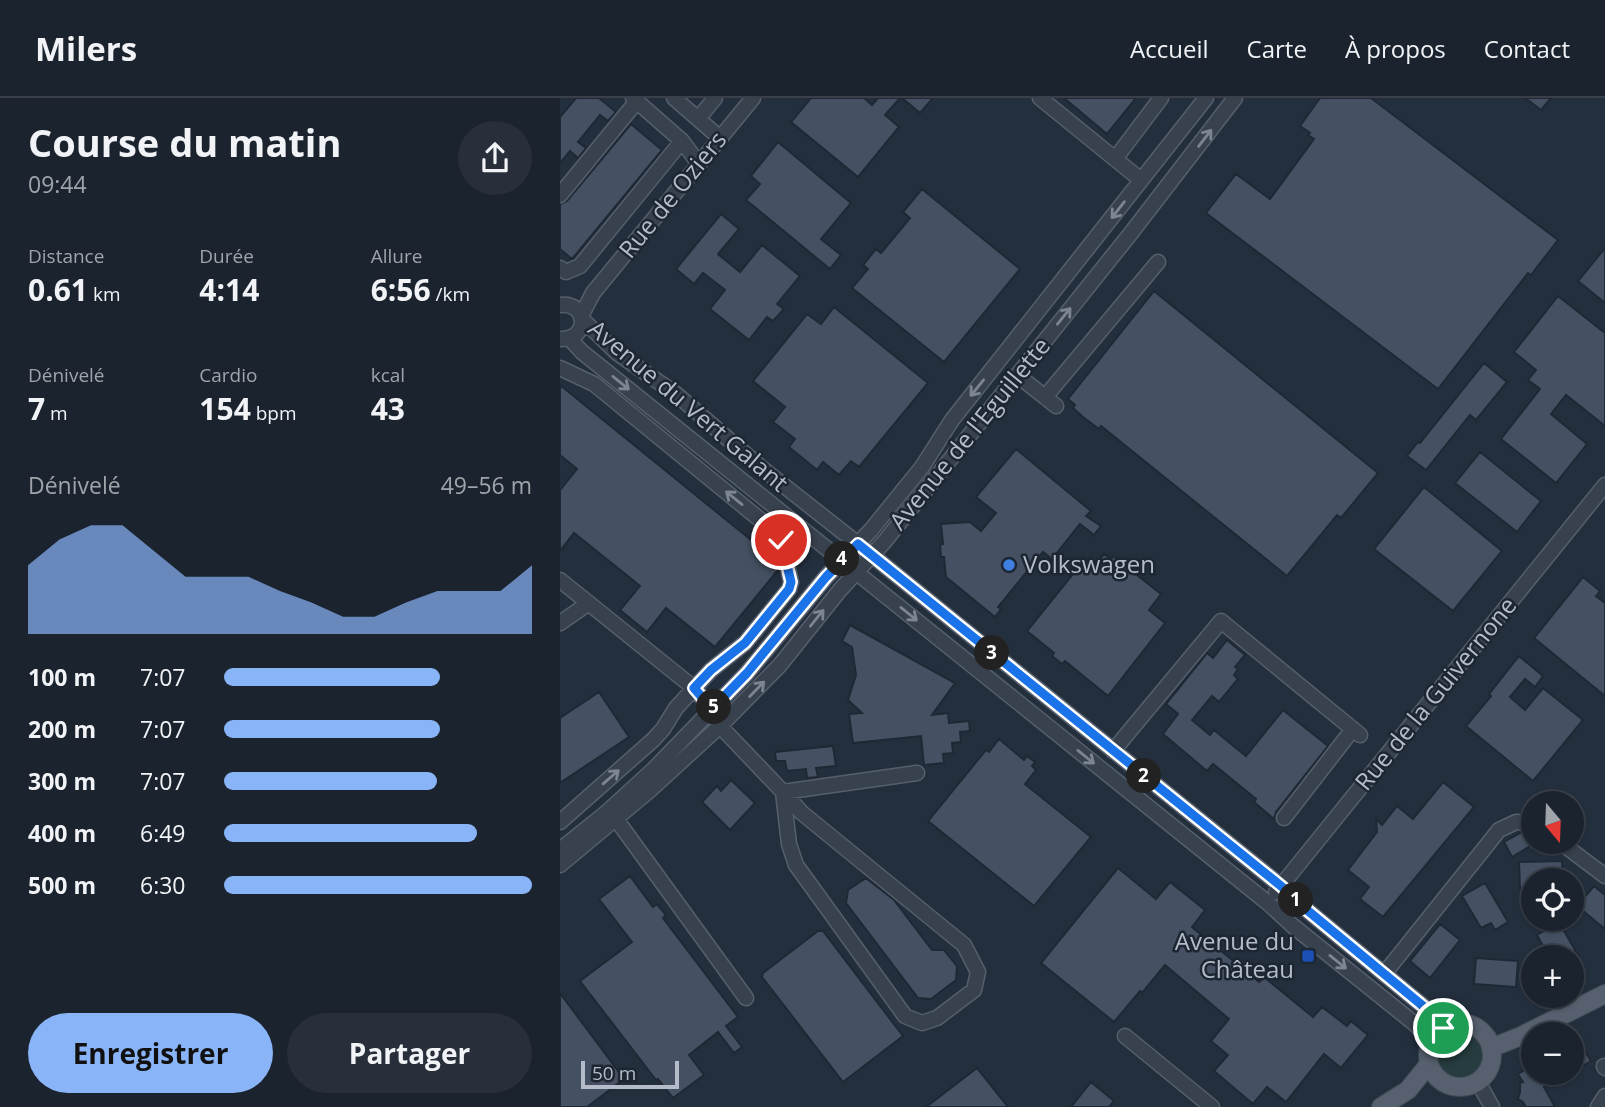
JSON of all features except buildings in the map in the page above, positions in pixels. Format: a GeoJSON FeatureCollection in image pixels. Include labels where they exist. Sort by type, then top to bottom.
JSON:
{"type":"FeatureCollection","features":[{"type":"Feature","properties":{"kind":"main road"},"geometry":{"type":"LineString","coordinates":[[1491,1048],[1605,994]]}},
{"type":"Feature","properties":{"kind":"main road"},"geometry":{"type":"LineString","coordinates":[[1468,1024],[1478,1029],[1486,1036],[1491,1048],[1492,1059],[1486,1074],[1478,1082],[1466,1086],[1455,1087],[1444,1083],[1429,1065],[1428,1052],[1437,1035],[1450,1025],[1468,1024]]}},
{"type":"Feature","properties":{"kind":"main road"},"geometry":{"type":"LineString","coordinates":[[1381,1107],[1408,1090],[1429,1065]]}},
{"type":"Feature","properties":{"kind":"main road"},"geometry":{"type":"LineString","coordinates":[[1403,1107],[1420,1093],[1444,1083]]}},
{"type":"Feature","properties":{"kind":"street"},"geometry":{"type":"LineString","coordinates":[[674,98],[720,138]]}},
{"type":"Feature","properties":{"kind":"street"},"geometry":{"type":"LineString","coordinates":[[698,119],[715,98]]}},
{"type":"Feature","properties":{"kind":"street","name":"Rue de Oziers"},"geometry":{"type":"LineString","coordinates":[[563,340],[579,331],[582,324],[569,309],[593,293],[753,98]]}},
{"type":"Feature","properties":{"kind":"street"},"geometry":{"type":"LineString","coordinates":[[1115,159],[1161,98]]}},
{"type":"Feature","properties":{"kind":"street","name":"Avenue de l'Eguillette"},"geometry":{"type":"LineString","coordinates":[[560,850],[653,770],[747,673],[842,559],[858,544],[922,467],[951,420],[1206,98]]}},
{"type":"Feature","properties":{"kind":"street","name":"Avenue de l'Eguillette"},"geometry":{"type":"LineString","coordinates":[[560,865],[650,790],[720,726],[780,665],[1131,233],[1235,98]]}},
{"type":"Feature","properties":{"kind":"street"},"geometry":{"type":"LineString","coordinates":[[560,195],[635,100],[682,141],[699,164]]}},
{"type":"Feature","properties":{"kind":"street"},"geometry":{"type":"LineString","coordinates":[[1046,100],[1141,180]]}},
{"type":"Feature","properties":{"kind":"street"},"geometry":{"type":"LineString","coordinates":[[560,268],[566,272],[580,266],[682,141]]}},
{"type":"Feature","properties":{"kind":"street"},"geometry":{"type":"LineString","coordinates":[[1017,375],[1051,401],[1158,262]]}},
{"type":"Feature","properties":{"kind":"street","name":"Avenue du Vert Galant"},"geometry":{"type":"LineString","coordinates":[[569,309],[617,353],[676,394],[764,470],[1281,886],[1429,1011],[1437,1035]]}},
{"type":"Feature","properties":{"kind":"street","name":"Avenue du Vert Galant"},"geometry":{"type":"LineString","coordinates":[[563,340],[592,360],[842,559],[1415,1024],[1437,1035]]}},
{"type":"Feature","properties":{"kind":"street"},"geometry":{"type":"LineString","coordinates":[[560,368],[594,384],[774,531],[781,540],[791,582],[789,589],[745,643],[711,670],[676,708],[653,740],[560,822]]}},
{"type":"Feature","properties":{"kind":"street","name":"Rue de la Guivernone"},"geometry":{"type":"LineString","coordinates":[[1268,903],[1605,485]]}},
{"type":"Feature","properties":{"kind":"street"},"geometry":{"type":"LineString","coordinates":[[560,580],[694,688],[712,709],[720,726],[783,792],[802,813],[964,945],[978,972],[974,990],[937,1018],[922,1023],[905,1016],[796,865],[789,844],[783,792]]}},
{"type":"Feature","properties":{"kind":"street"},"geometry":{"type":"LineString","coordinates":[[560,623],[589,603]]}},
{"type":"Feature","properties":{"kind":"street"},"geometry":{"type":"LineString","coordinates":[[1113,751],[1221,621],[1357,732],[1284,818]]}},
{"type":"Feature","properties":{"kind":"street"},"geometry":{"type":"LineString","coordinates":[[783,792],[917,773]]}},
{"type":"Feature","properties":{"kind":"street"},"geometry":{"type":"LineString","coordinates":[[616,819],[746,998]]}},
{"type":"Feature","properties":{"kind":"street"},"geometry":{"type":"LineString","coordinates":[[1384,974],[1499,831],[1516,822],[1521,822]]}},
{"type":"Feature","properties":{"kind":"street"},"geometry":{"type":"LineString","coordinates":[[1576,854],[1605,876]]}},
{"type":"Feature","properties":{"kind":"street"},"geometry":{"type":"LineString","coordinates":[[1125,1036],[1212,1107]]}},
{"type":"Feature","properties":{"kind":"street"},"geometry":{"type":"LineString","coordinates":[[1478,1082],[1492,1107]]}},
{"type":"Feature","properties":{"kind":"street"},"geometry":{"type":"LineString","coordinates":[[1598,1107],[1605,1096]]}},
{"type":"Feature","properties":{"kind":"green space"},"geometry":{"type":"Polygon","coordinates":[[[1460,1033],[1476,1040],[1483,1056],[1476,1072],[1460,1079],[1444,1072],[1437,1056],[1444,1040],[1460,1033]]]}},
{"type":"Feature","properties":{"kind":"place","name":"Volkswagen"},"geometry":{"type":"Point","coordinates":[1009,565]}},
{"type":"Feature","properties":{"kind":"place","name":"Avenue du Château"},"geometry":{"type":"Point","coordinates":[1308,956]}},
{"type":"Feature","properties":{"kind":"route"},"geometry":{"type":"LineString","coordinates":[[781,540],[791,582],[789,589],[745,643],[711,670],[694,688],[712,709],[747,673],[826,577],[858,544],[1281,886],[1429,1011],[1443,1028]]}}]}
